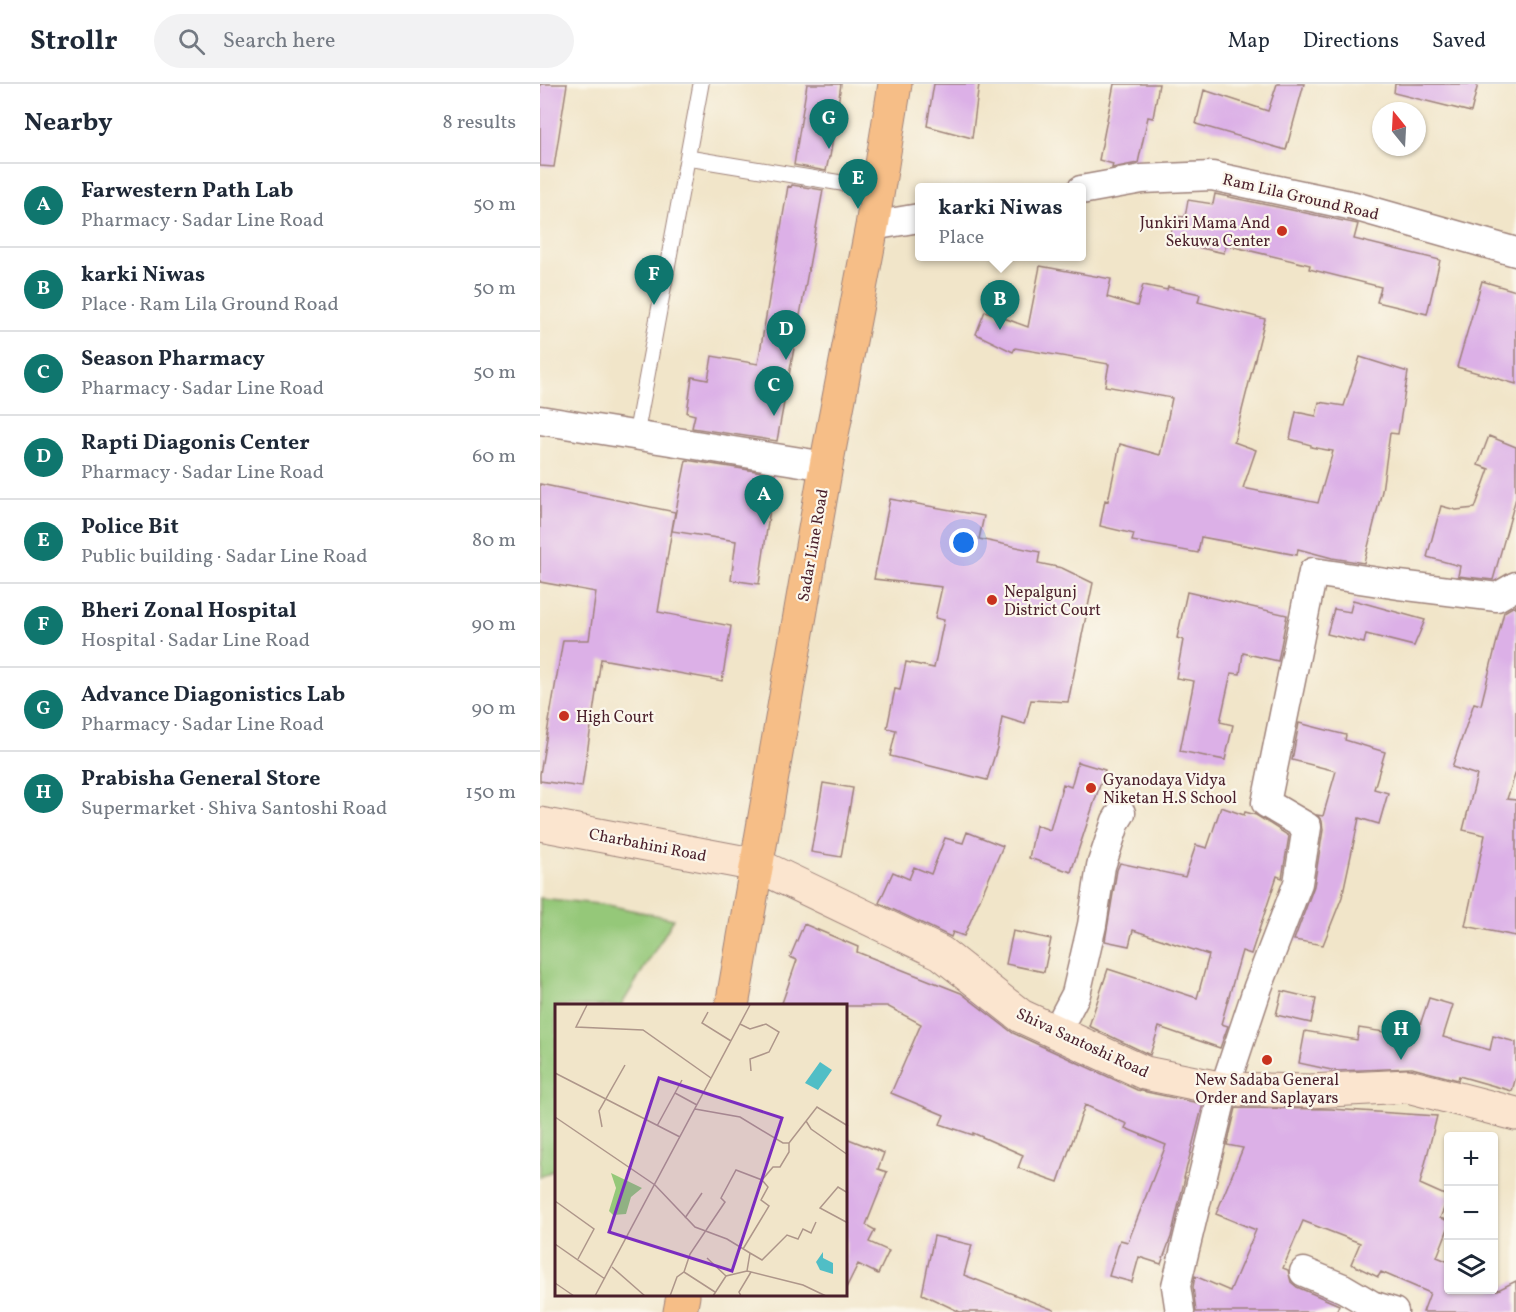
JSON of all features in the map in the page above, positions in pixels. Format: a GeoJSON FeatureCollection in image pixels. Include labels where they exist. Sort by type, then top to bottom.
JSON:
{"type":"FeatureCollection","features":[{"type":"Feature","properties":{"kind":"main road","name":"Sadar Line Road"},"geometry":{"type":"LineString","coordinates":[[732,1004],[826,466],[872,226],[895,84]]}},
{"type":"Feature","properties":{"kind":"main road","name":"Charbahini Road"},"geometry":{"type":"LineString","coordinates":[[540,824],[757,865]]}},
{"type":"Feature","properties":{"kind":"main road","name":"Shiva Santoshi Road"},"geometry":{"type":"LineString","coordinates":[[757,865],[941,953],[1021,1016],[1145,1073],[1224,1089],[1310,1092],[1408,1086],[1516,1114]]}},
{"type":"Feature","properties":{"kind":"main road"},"geometry":{"type":"LineString","coordinates":[[680,1312],[683,1297]]}},
{"type":"Feature","properties":{"kind":"street","name":"Ram Lila Ground Road"},"geometry":{"type":"LineString","coordinates":[[1086,189],[1142,179],[1212,176],[1354,206],[1516,252]]}},
{"type":"Feature","properties":{"kind":"street"},"geometry":{"type":"LineString","coordinates":[[872,226],[915,219]]}},
{"type":"Feature","properties":{"kind":"street"},"geometry":{"type":"LineString","coordinates":[[540,420],[826,466]]}},
{"type":"Feature","properties":{"kind":"street"},"geometry":{"type":"LineString","coordinates":[[1180,1312],[1176,1286],[1224,1089],[1258,987],[1298,883],[1307,827],[1266,803],[1313,572],[1497,597],[1516,586]]}},
{"type":"Feature","properties":{"kind":"street"},"geometry":{"type":"LineString","coordinates":[[1056,1032],[1076,994],[1092,925],[1101,866],[1120,813]]}},
{"type":"Feature","properties":{"kind":"street"},"geometry":{"type":"LineString","coordinates":[[1304,1272],[1343,1288],[1372,1305],[1394,1312]]}},
{"type":"Feature","properties":{"kind":"lane"},"geometry":{"type":"LineString","coordinates":[[636,435],[701,84]]}},
{"type":"Feature","properties":{"kind":"lane"},"geometry":{"type":"LineString","coordinates":[[688,158],[878,189]]}},
{"type":"Feature","properties":{"kind":"green space"},"geometry":{"type":"Polygon","coordinates":[[[540,898],[608,905],[674,919],[622,1004],[555,1004],[555,1170],[540,1177],[540,898]]]}},
{"type":"Feature","properties":{"kind":"building"},"geometry":{"type":"Polygon","coordinates":[[[540,84],[567,84],[554,167],[540,166],[540,84]]]}},
{"type":"Feature","properties":{"kind":"building"},"geometry":{"type":"Polygon","coordinates":[[[807,84],[841,84],[826,171],[794,165],[807,84]]]}},
{"type":"Feature","properties":{"kind":"building"},"geometry":{"type":"Polygon","coordinates":[[[934,84],[979,84],[972,138],[927,126],[934,84]]]}},
{"type":"Feature","properties":{"kind":"building"},"geometry":{"type":"Polygon","coordinates":[[[1114,84],[1159,84],[1153,118],[1148,117],[1138,163],[1112,168],[1113,164],[1099,160],[1114,84]]]}},
{"type":"Feature","properties":{"kind":"building"},"geometry":{"type":"Polygon","coordinates":[[[1277,84],[1304,84],[1286,150],[1196,124],[1204,90],[1268,111],[1277,84]]]}},
{"type":"Feature","properties":{"kind":"building"},"geometry":{"type":"Polygon","coordinates":[[[1395,84],[1478,84],[1471,112],[1394,93],[1395,84]]]}},
{"type":"Feature","properties":{"kind":"building"},"geometry":{"type":"Polygon","coordinates":[[[788,186],[823,190],[777,441],[692,428],[695,415],[687,413],[692,377],[708,380],[712,356],[758,364],[788,186]]]}},
{"type":"Feature","properties":{"kind":"building"},"geometry":{"type":"Polygon","coordinates":[[[1215,194],[1358,224],[1354,239],[1440,260],[1427,314],[1377,302],[1381,287],[1309,269],[1310,265],[1226,245],[1224,253],[1169,241],[1175,216],[1185,217],[1188,200],[1213,204],[1215,194]]]}},
{"type":"Feature","properties":{"kind":"building"},"geometry":{"type":"Polygon","coordinates":[[[1040,266],[1111,279],[1107,297],[1137,306],[1143,285],[1167,290],[1168,287],[1200,294],[1198,302],[1265,319],[1234,442],[1256,450],[1243,488],[1318,503],[1333,451],[1311,447],[1311,445],[1290,439],[1296,412],[1316,416],[1319,402],[1344,406],[1360,357],[1408,372],[1398,434],[1390,433],[1382,491],[1364,563],[1298,549],[1297,555],[1201,537],[1198,553],[1132,541],[1134,534],[1100,526],[1105,500],[1108,501],[1120,444],[1160,455],[1172,398],[1105,386],[1109,364],[1015,348],[1013,352],[976,334],[985,311],[1028,327],[1040,266]]]}},
{"type":"Feature","properties":{"kind":"building"},"geometry":{"type":"Polygon","coordinates":[[[1482,281],[1516,291],[1516,384],[1457,367],[1482,281]]]}},
{"type":"Feature","properties":{"kind":"building"},"geometry":{"type":"Polygon","coordinates":[[[1489,436],[1516,447],[1516,498],[1493,580],[1458,576],[1460,566],[1427,557],[1441,506],[1456,510],[1475,508],[1489,469],[1478,465],[1489,436]]]}},
{"type":"Feature","properties":{"kind":"building"},"geometry":{"type":"Polygon","coordinates":[[[686,460],[775,474],[759,584],[731,580],[736,541],[672,531],[686,460]]]}},
{"type":"Feature","properties":{"kind":"building"},"geometry":{"type":"Polygon","coordinates":[[[540,484],[675,512],[658,612],[731,626],[722,681],[601,659],[582,787],[540,781],[563,640],[589,640],[596,592],[540,582],[540,484]]]}},
{"type":"Feature","properties":{"kind":"building"},"geometry":{"type":"Polygon","coordinates":[[[890,499],[984,516],[979,539],[1040,552],[1038,563],[1062,568],[1093,583],[1068,702],[1031,700],[1025,724],[1002,717],[997,748],[987,780],[890,756],[896,730],[887,728],[895,689],[900,690],[906,662],[934,668],[944,620],[935,618],[942,587],[874,579],[890,499]]]}},
{"type":"Feature","properties":{"kind":"building"},"geometry":{"type":"Polygon","coordinates":[[[1187,592],[1287,615],[1278,661],[1243,653],[1240,674],[1231,673],[1220,722],[1233,725],[1225,760],[1180,751],[1194,681],[1176,678],[1183,640],[1177,638],[1187,592]]]}},
{"type":"Feature","properties":{"kind":"building"},"geometry":{"type":"Polygon","coordinates":[[[1353,600],[1425,620],[1414,646],[1366,634],[1364,643],[1327,634],[1334,609],[1350,612],[1353,600]]]}},
{"type":"Feature","properties":{"kind":"building"},"geometry":{"type":"Polygon","coordinates":[[[1516,605],[1516,772],[1507,799],[1516,800],[1516,936],[1465,926],[1485,835],[1463,830],[1477,775],[1452,767],[1474,703],[1481,705],[1504,612],[1516,605]]]}},
{"type":"Feature","properties":{"kind":"building"},"geometry":{"type":"Polygon","coordinates":[[[1299,723],[1346,735],[1345,740],[1385,752],[1374,789],[1388,793],[1379,824],[1359,818],[1342,897],[1323,945],[1294,940],[1314,886],[1323,830],[1322,821],[1317,815],[1323,816],[1336,771],[1292,760],[1299,723]]]}},
{"type":"Feature","properties":{"kind":"building"},"geometry":{"type":"Polygon","coordinates":[[[1078,762],[1105,770],[1071,872],[1029,858],[1036,825],[1050,830],[1063,784],[1071,787],[1078,762]]]}},
{"type":"Feature","properties":{"kind":"building"},"geometry":{"type":"Polygon","coordinates":[[[823,783],[853,788],[841,857],[811,852],[823,783]]]}},
{"type":"Feature","properties":{"kind":"building"},"geometry":{"type":"Polygon","coordinates":[[[1221,807],[1244,815],[1245,812],[1256,815],[1289,836],[1282,878],[1277,876],[1251,954],[1242,951],[1221,1024],[1228,1026],[1220,1048],[1159,1027],[1150,1055],[1089,1026],[1108,969],[1197,998],[1209,955],[1133,930],[1129,946],[1105,941],[1117,870],[1120,863],[1185,877],[1196,845],[1207,848],[1221,807]]]}},
{"type":"Feature","properties":{"kind":"building"},"geometry":{"type":"Polygon","coordinates":[[[967,832],[1003,846],[964,936],[953,932],[951,937],[879,903],[893,872],[909,879],[914,867],[931,874],[945,838],[963,843],[967,832]]]}},
{"type":"Feature","properties":{"kind":"building"},"geometry":{"type":"Polygon","coordinates":[[[804,924],[858,947],[857,952],[961,993],[1013,1033],[1137,1090],[1203,1104],[1171,1237],[1161,1264],[1139,1257],[1132,1282],[1109,1276],[1120,1240],[1128,1242],[1166,1145],[1125,1128],[1127,1124],[1085,1105],[1058,1182],[1018,1168],[1023,1155],[973,1133],[973,1135],[940,1124],[944,1115],[891,1093],[921,1024],[887,1006],[782,1004],[797,960],[790,957],[804,924]]]}},
{"type":"Feature","properties":{"kind":"building"},"geometry":{"type":"Polygon","coordinates":[[[1013,931],[1051,939],[1044,972],[1006,964],[1013,931]]]}},
{"type":"Feature","properties":{"kind":"building"},"geometry":{"type":"Polygon","coordinates":[[[1282,991],[1316,999],[1311,1023],[1276,1015],[1282,991]]]}},
{"type":"Feature","properties":{"kind":"building"},"geometry":{"type":"Polygon","coordinates":[[[1429,998],[1453,1005],[1443,1037],[1490,1050],[1493,1036],[1516,1042],[1516,1077],[1512,1091],[1459,1076],[1458,1080],[1412,1068],[1336,1071],[1299,1063],[1305,1031],[1357,1040],[1359,1028],[1416,1037],[1429,998]]]}},
{"type":"Feature","properties":{"kind":"building"},"geometry":{"type":"Polygon","coordinates":[[[1236,1108],[1331,1109],[1437,1116],[1420,1184],[1444,1195],[1444,1209],[1440,1218],[1444,1219],[1444,1239],[1437,1257],[1444,1260],[1444,1294],[1498,1294],[1498,1290],[1516,1281],[1516,1312],[1423,1312],[1430,1293],[1381,1272],[1378,1277],[1351,1264],[1360,1243],[1303,1221],[1283,1268],[1288,1270],[1291,1282],[1297,1287],[1339,1305],[1336,1312],[1196,1312],[1193,1287],[1195,1276],[1230,1291],[1256,1230],[1216,1214],[1243,1148],[1227,1145],[1236,1108]]]}},
{"type":"Feature","properties":{"kind":"building"},"geometry":{"type":"Polygon","coordinates":[[[848,1139],[884,1153],[878,1169],[887,1172],[866,1225],[875,1230],[869,1242],[889,1251],[878,1274],[858,1264],[848,1284],[848,1139]]]}},
{"type":"Feature","properties":{"kind":"building"},"geometry":{"type":"Polygon","coordinates":[[[934,1236],[972,1245],[964,1275],[1054,1310],[1054,1312],[960,1312],[922,1294],[934,1236]]]}},
{"type":"Feature","properties":{"kind":"place","name":"Advance Diagonistics Lab"},"geometry":{"type":"Point","coordinates":[829,149]}},
{"type":"Feature","properties":{"kind":"place","name":"Police Bit"},"geometry":{"type":"Point","coordinates":[858,209]}},
{"type":"Feature","properties":{"kind":"place","name":"Junkiri Mama And Sekuwa Center"},"geometry":{"type":"Point","coordinates":[1282,231]}},
{"type":"Feature","properties":{"kind":"place","name":"Bheri Zonal Hospital"},"geometry":{"type":"Point","coordinates":[654,305]}},
{"type":"Feature","properties":{"kind":"place","name":"karki Niwas"},"geometry":{"type":"Point","coordinates":[1000,330]}},
{"type":"Feature","properties":{"kind":"place","name":"Rapti Diagonis Center"},"geometry":{"type":"Point","coordinates":[786,360]}},
{"type":"Feature","properties":{"kind":"place","name":"Season Pharmacy"},"geometry":{"type":"Point","coordinates":[774,416]}},
{"type":"Feature","properties":{"kind":"place","name":"Farwestern Path Lab"},"geometry":{"type":"Point","coordinates":[764,525]}},
{"type":"Feature","properties":{"kind":"place","name":"Nepalgunj District Court"},"geometry":{"type":"Point","coordinates":[992,600]}},
{"type":"Feature","properties":{"kind":"place","name":"High Court"},"geometry":{"type":"Point","coordinates":[564,716]}},
{"type":"Feature","properties":{"kind":"place","name":"Gyanodaya Vidya Niketan H.S School"},"geometry":{"type":"Point","coordinates":[1091,788]}},
{"type":"Feature","properties":{"kind":"place","name":"New Sadaba General Order and Saplayars"},"geometry":{"type":"Point","coordinates":[1267,1060]}},
{"type":"Feature","properties":{"kind":"place","name":"Prabisha General Store"},"geometry":{"type":"Point","coordinates":[1401,1060]}}]}
